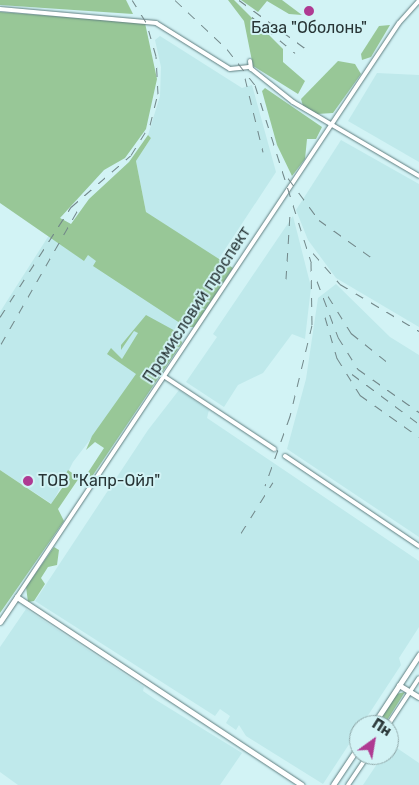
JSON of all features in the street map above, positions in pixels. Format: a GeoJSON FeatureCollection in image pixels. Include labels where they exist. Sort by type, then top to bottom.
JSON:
{"type":"FeatureCollection","features":[{"type":"Feature","properties":{"kind":"street","name":"Промисловий проспект"},"geometry":{"type":"LineString","coordinates":[[0,622],[165,377],[331,125],[417,2]]}},
{"type":"Feature","properties":{"kind":"street"},"geometry":{"type":"LineString","coordinates":[[0,10],[151,22],[230,69],[251,69]]}},
{"type":"Feature","properties":{"kind":"street"},"geometry":{"type":"LineString","coordinates":[[250,61],[251,69],[262,82],[419,176]]}},
{"type":"Feature","properties":{"kind":"street"},"geometry":{"type":"LineString","coordinates":[[165,377],[274,448]]}},
{"type":"Feature","properties":{"kind":"street"},"geometry":{"type":"LineString","coordinates":[[286,456],[419,546]]}},
{"type":"Feature","properties":{"kind":"street"},"geometry":{"type":"LineString","coordinates":[[17,597],[302,785]]}},
{"type":"Feature","properties":{"kind":"street"},"geometry":{"type":"LineString","coordinates":[[380,715],[419,655]]}},
{"type":"Feature","properties":{"kind":"street"},"geometry":{"type":"LineString","coordinates":[[395,715],[419,678]]}},
{"type":"Feature","properties":{"kind":"street"},"geometry":{"type":"LineString","coordinates":[[399,685],[419,697]]}},
{"type":"Feature","properties":{"kind":"street"},"geometry":{"type":"LineString","coordinates":[[333,785],[349,761]]}},
{"type":"Feature","properties":{"kind":"street"},"geometry":{"type":"LineString","coordinates":[[348,785],[361,765]]}},
{"type":"Feature","properties":{"kind":"shaded area"},"geometry":{"type":"Polygon","coordinates":[[[160,36],[242,88],[252,85],[276,172],[218,260],[146,212],[136,161],[151,138],[148,135],[160,96],[161,67],[155,40],[160,36]]]}},
{"type":"Feature","properties":{"kind":"shaded area"},"geometry":{"type":"Polygon","coordinates":[[[377,73],[419,75],[419,162],[348,121],[377,73]]]}},
{"type":"Feature","properties":{"kind":"shaded area"},"geometry":{"type":"Polygon","coordinates":[[[341,140],[419,184],[419,327],[336,278],[308,240],[296,210],[341,140]]]}},
{"type":"Feature","properties":{"kind":"shaded area"},"geometry":{"type":"Polygon","coordinates":[[[293,216],[311,287],[305,339],[292,334],[263,373],[238,385],[224,407],[186,382],[217,337],[213,334],[293,216]]]}},
{"type":"Feature","properties":{"kind":"shaded area"},"geometry":{"type":"Polygon","coordinates":[[[60,218],[88,234],[181,321],[73,462],[52,504],[0,470],[0,312],[60,218]]]}},
{"type":"Feature","properties":{"kind":"shaded area"},"geometry":{"type":"Polygon","coordinates":[[[336,284],[390,337],[419,355],[419,537],[287,449],[306,379],[318,298],[336,284]]]}},
{"type":"Feature","properties":{"kind":"shaded area"},"geometry":{"type":"Polygon","coordinates":[[[179,390],[209,410],[207,418],[419,561],[419,627],[399,658],[401,665],[368,715],[349,715],[349,744],[323,784],[246,736],[239,725],[236,730],[226,723],[230,716],[220,709],[215,716],[35,601],[148,430],[179,390]]]}},
{"type":"Feature","properties":{"kind":"shaded area"},"geometry":{"type":"Polygon","coordinates":[[[26,609],[144,687],[143,691],[156,700],[242,753],[220,785],[18,785],[0,772],[0,647],[26,609]]]}},
{"type":"Feature","properties":{"kind":"shaded area"},"geometry":{"type":"Polygon","coordinates":[[[399,749],[419,763],[419,785],[363,785],[376,765],[399,765],[399,749]]]}},
{"type":"Feature","properties":{"kind":"green space"},"geometry":{"type":"Polygon","coordinates":[[[0,0],[126,0],[133,14],[0,5],[0,0]]]}},
{"type":"Feature","properties":{"kind":"green space"},"geometry":{"type":"Polygon","coordinates":[[[228,0],[234,0],[283,49],[283,62],[305,81],[298,94],[253,66],[244,21],[228,0]]]}},
{"type":"Feature","properties":{"kind":"green space"},"geometry":{"type":"Polygon","coordinates":[[[241,0],[282,0],[302,15],[289,14],[267,1],[258,12],[241,0]]]}},
{"type":"Feature","properties":{"kind":"green space"},"geometry":{"type":"Polygon","coordinates":[[[0,12],[145,23],[157,79],[146,129],[125,158],[104,170],[60,218],[71,224],[89,199],[129,162],[148,135],[151,138],[136,161],[146,212],[233,268],[194,327],[186,327],[93,266],[96,261],[88,255],[84,261],[0,203],[0,12]]]}},
{"type":"Feature","properties":{"kind":"green space"},"geometry":{"type":"Polygon","coordinates":[[[390,25],[371,57],[362,60],[361,54],[379,26],[390,25]]]}},
{"type":"Feature","properties":{"kind":"green space"},"geometry":{"type":"Polygon","coordinates":[[[338,61],[355,64],[361,74],[333,113],[317,114],[303,106],[301,99],[338,61]]]}},
{"type":"Feature","properties":{"kind":"green space"},"geometry":{"type":"Polygon","coordinates":[[[265,88],[322,127],[316,139],[307,139],[305,159],[292,176],[277,145],[262,91],[265,88]]]}},
{"type":"Feature","properties":{"kind":"green space"},"geometry":{"type":"Polygon","coordinates":[[[146,315],[179,333],[182,343],[91,478],[87,474],[104,448],[95,442],[86,450],[92,436],[136,374],[107,354],[111,348],[122,359],[138,333],[134,331],[121,350],[121,345],[146,315]]]}},
{"type":"Feature","properties":{"kind":"green space"},"geometry":{"type":"Polygon","coordinates":[[[0,470],[51,504],[69,478],[65,475],[68,470],[79,478],[58,509],[64,521],[0,613],[0,470]]]}},
{"type":"Feature","properties":{"kind":"green space"},"geometry":{"type":"Polygon","coordinates":[[[54,547],[59,550],[57,565],[48,567],[41,578],[45,584],[34,601],[28,602],[26,587],[54,547]]]}},
{"type":"Feature","properties":{"kind":"green space"},"geometry":{"type":"Polygon","coordinates":[[[405,692],[390,715],[382,715],[396,694],[405,692]]]}},
{"type":"Feature","properties":{"kind":"railway"},"geometry":{"type":"LineString","coordinates":[[0,317],[71,207],[131,155],[150,125],[158,94],[156,56],[146,22],[132,0]]}},
{"type":"Feature","properties":{"kind":"railway"},"geometry":{"type":"LineString","coordinates":[[175,0],[227,49],[255,85],[311,262],[312,325],[290,416],[265,486]]}},
{"type":"Feature","properties":{"kind":"railway"},"geometry":{"type":"LineString","coordinates":[[239,0],[309,51]]}},
{"type":"Feature","properties":{"kind":"railway"},"geometry":{"type":"LineString","coordinates":[[252,17],[295,53]]}},
{"type":"Feature","properties":{"kind":"railway"},"geometry":{"type":"LineString","coordinates":[[245,78],[263,152]]}},
{"type":"Feature","properties":{"kind":"railway"},"geometry":{"type":"LineString","coordinates":[[288,178],[319,220],[375,260]]}},
{"type":"Feature","properties":{"kind":"railway"},"geometry":{"type":"LineString","coordinates":[[1,344],[79,208]]}},
{"type":"Feature","properties":{"kind":"railway"},"geometry":{"type":"LineString","coordinates":[[286,279],[290,214]]}},
{"type":"Feature","properties":{"kind":"railway"},"geometry":{"type":"LineString","coordinates":[[313,253],[340,284],[419,331]]}},
{"type":"Feature","properties":{"kind":"railway"},"geometry":{"type":"LineString","coordinates":[[317,281],[338,337],[358,369],[419,412]]}},
{"type":"Feature","properties":{"kind":"railway"},"geometry":{"type":"LineString","coordinates":[[328,296],[351,333],[386,361]]}},
{"type":"Feature","properties":{"kind":"railway"},"geometry":{"type":"LineString","coordinates":[[325,317],[337,358],[360,395],[419,437]]}},
{"type":"Feature","properties":{"kind":"railway"},"geometry":{"type":"LineString","coordinates":[[352,374],[419,424]]}},
{"type":"Feature","properties":{"kind":"railway"},"geometry":{"type":"LineString","coordinates":[[241,533],[273,482]]}},
{"type":"Feature","properties":{"kind":"place","name":"База \"Оболонь\""},"geometry":{"type":"Point","coordinates":[309,11]}},
{"type":"Feature","properties":{"kind":"place","name":"ТОВ \"Капр-Ойл\""},"geometry":{"type":"Point","coordinates":[28,481]}}]}
